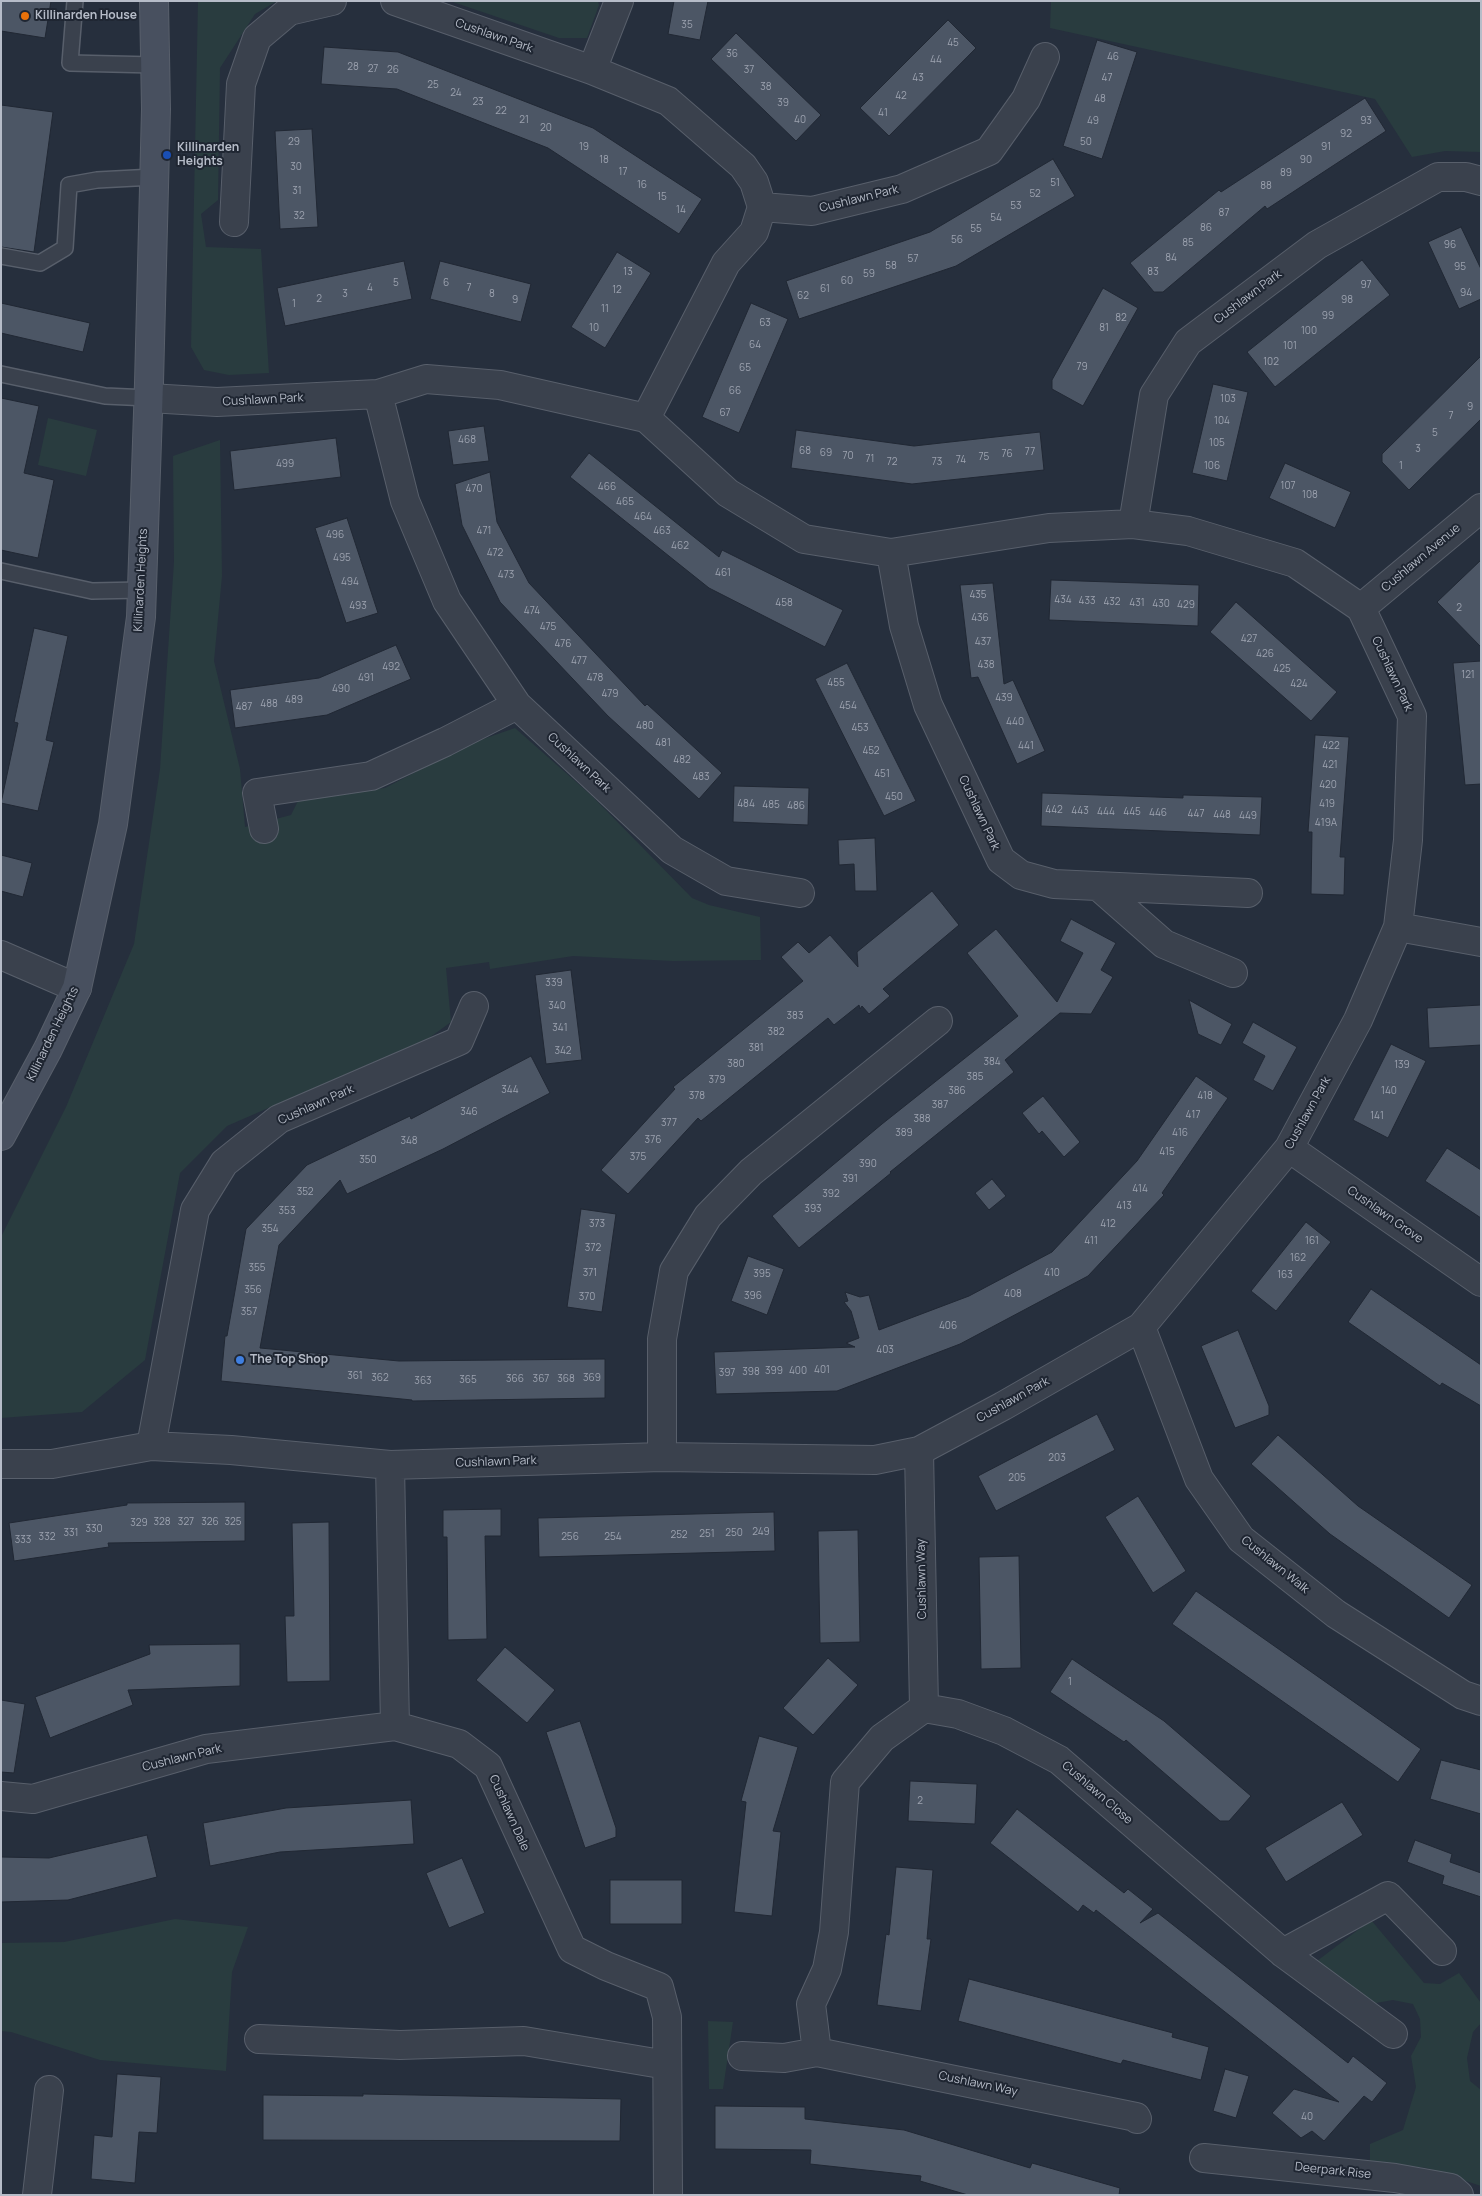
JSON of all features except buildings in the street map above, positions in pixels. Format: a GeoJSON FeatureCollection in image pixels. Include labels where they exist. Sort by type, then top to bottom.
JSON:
{"type":"FeatureCollection","features":[{"type":"Feature","properties":{"kind":"street","name":"Killinarden Heights"},"geometry":{"type":"LineString","coordinates":[[1,1136],[48,1049],[77,988],[113,824],[142,590],[154,177],[154,1]]}},
{"type":"Feature","properties":{"kind":"street"},"geometry":{"type":"LineString","coordinates":[[234,222],[241,84],[257,38],[289,11],[332,1]]}},
{"type":"Feature","properties":{"kind":"street","name":"Cushlawn Park"},"geometry":{"type":"LineString","coordinates":[[395,1],[592,70],[668,101],[743,166],[754,182],[762,207],[812,211],[893,191],[989,150],[1026,100],[1045,57]]}},
{"type":"Feature","properties":{"kind":"street"},"geometry":{"type":"LineString","coordinates":[[592,70],[619,1]]}},
{"type":"Feature","properties":{"kind":"street","name":"Cushlawn Park"},"geometry":{"type":"LineString","coordinates":[[1133,524],[1154,395],[1188,342],[1317,245],[1438,176],[1466,176],[1481,180]]}},
{"type":"Feature","properties":{"kind":"street"},"geometry":{"type":"LineString","coordinates":[[762,207],[754,232],[726,263],[646,418],[728,493],[804,539],[891,553],[1050,528],[1133,524],[1188,531],[1295,563],[1361,608]]}},
{"type":"Feature","properties":{"kind":"street","name":"Cushlawn Park"},"geometry":{"type":"LineString","coordinates":[[149,398],[217,402],[378,394],[426,379],[500,386],[646,418]]}},
{"type":"Feature","properties":{"kind":"street","name":"Cushlawn Park"},"geometry":{"type":"LineString","coordinates":[[378,394],[405,501],[447,601],[516,705],[672,850],[726,881],[800,893]]}},
{"type":"Feature","properties":{"kind":"street","name":"Cushlawn Avenue"},"geometry":{"type":"LineString","coordinates":[[1361,608],[1481,508]]}},
{"type":"Feature","properties":{"kind":"street","name":"Cushlawn Park"},"geometry":{"type":"LineString","coordinates":[[891,553],[904,626],[928,705],[1001,860],[1021,875],[1054,884],[1248,893]]}},
{"type":"Feature","properties":{"kind":"street","name":"Cushlawn Park"},"geometry":{"type":"LineString","coordinates":[[1,1464],[52,1464],[151,1446],[231,1450],[390,1465],[662,1457],[875,1460],[919,1451],[1003,1406],[1141,1327],[1289,1148],[1358,1020],[1398,927],[1408,840],[1412,716],[1361,608]]}},
{"type":"Feature","properties":{"kind":"street"},"geometry":{"type":"LineString","coordinates":[[264,829],[257,793],[371,776],[445,742],[516,705]]}},
{"type":"Feature","properties":{"kind":"street"},"geometry":{"type":"LineString","coordinates":[[1098,886],[1164,944],[1233,973]]}},
{"type":"Feature","properties":{"kind":"street"},"geometry":{"type":"LineString","coordinates":[[1398,927],[1481,942]]}},
{"type":"Feature","properties":{"kind":"street"},"geometry":{"type":"LineString","coordinates":[[1,955],[77,988]]}},
{"type":"Feature","properties":{"kind":"street","name":"Cushlawn Park"},"geometry":{"type":"LineString","coordinates":[[151,1446],[195,1210],[224,1163],[279,1119],[460,1041],[474,1006]]}},
{"type":"Feature","properties":{"kind":"street"},"geometry":{"type":"LineString","coordinates":[[662,1457],[662,1339],[674,1271],[708,1216],[751,1172],[938,1021]]}},
{"type":"Feature","properties":{"kind":"street","name":"Cushlawn Grove"},"geometry":{"type":"LineString","coordinates":[[1289,1148],[1481,1282]]}},
{"type":"Feature","properties":{"kind":"street","name":"Cushlawn Walk"},"geometry":{"type":"LineString","coordinates":[[1141,1327],[1200,1479],[1241,1539],[1336,1614],[1463,1695],[1481,1701]]}},
{"type":"Feature","properties":{"kind":"street","name":"Cushlawn Way"},"geometry":{"type":"LineString","coordinates":[[919,1451],[924,1708]]}},
{"type":"Feature","properties":{"kind":"street"},"geometry":{"type":"LineString","coordinates":[[390,1465],[395,1726]]}},
{"type":"Feature","properties":{"kind":"street"},"geometry":{"type":"LineString","coordinates":[[817,2052],[811,2004],[827,1969],[834,1932],[845,1782],[882,1738],[924,1708]]}},
{"type":"Feature","properties":{"kind":"street","name":"Cushlawn Close"},"geometry":{"type":"LineString","coordinates":[[924,1708],[958,1714],[1004,1731],[1059,1760],[1283,1953],[1393,2034]]}},
{"type":"Feature","properties":{"kind":"street","name":"Cushlawn Park"},"geometry":{"type":"LineString","coordinates":[[1,1796],[33,1799],[206,1749],[395,1726]]}},
{"type":"Feature","properties":{"kind":"street","name":"Cushlawn Dale"},"geometry":{"type":"LineString","coordinates":[[395,1726],[460,1744],[488,1766],[572,1949],[606,1966],[659,1987],[667,2017],[668,2195]]}},
{"type":"Feature","properties":{"kind":"street"},"geometry":{"type":"LineString","coordinates":[[1283,1953],[1388,1896],[1442,1951]]}},
{"type":"Feature","properties":{"kind":"street"},"geometry":{"type":"LineString","coordinates":[[258,2039],[400,2045],[524,2041],[667,2065]]}},
{"type":"Feature","properties":{"kind":"street","name":"Cushlawn Way"},"geometry":{"type":"LineString","coordinates":[[742,2056],[784,2058],[817,2052],[1126,2115],[1137,2119]]}},
{"type":"Feature","properties":{"kind":"street"},"geometry":{"type":"LineString","coordinates":[[37,2195],[49,2090]]}},
{"type":"Feature","properties":{"kind":"street","name":"Deerpark Rise"},"geometry":{"type":"LineString","coordinates":[[1204,2158],[1395,2178],[1450,2188],[1459,2195]]}},
{"type":"Feature","properties":{"kind":"lane"},"geometry":{"type":"LineString","coordinates":[[75,1],[70,63],[155,65]]}},
{"type":"Feature","properties":{"kind":"lane"},"geometry":{"type":"LineString","coordinates":[[1,256],[40,263],[64,248],[69,185],[97,180],[154,177]]}},
{"type":"Feature","properties":{"kind":"lane"},"geometry":{"type":"LineString","coordinates":[[1,374],[105,396],[149,398]]}},
{"type":"Feature","properties":{"kind":"lane"},"geometry":{"type":"LineString","coordinates":[[1,571],[92,591],[142,590]]}},
{"type":"Feature","properties":{"kind":"shaded area"},"geometry":{"type":"Polygon","coordinates":[[[198,1],[277,1],[255,14],[220,68],[218,200],[201,214],[206,247],[261,249],[269,373],[229,375],[204,370],[191,347],[198,1]]]}},
{"type":"Feature","properties":{"kind":"shaded area"},"geometry":{"type":"Polygon","coordinates":[[[450,1],[598,1],[599,5],[587,38],[559,38],[450,1]]]}},
{"type":"Feature","properties":{"kind":"shaded area"},"geometry":{"type":"Polygon","coordinates":[[[1051,1],[1481,1],[1481,152],[1445,151],[1412,157],[1375,99],[1050,28],[1051,1]]]}},
{"type":"Feature","properties":{"kind":"shaded area"},"geometry":{"type":"Polygon","coordinates":[[[48,418],[97,430],[86,476],[38,465],[48,418]]]}},
{"type":"Feature","properties":{"kind":"shaded area"},"geometry":{"type":"Polygon","coordinates":[[[220,440],[222,576],[214,661],[240,769],[245,827],[291,815],[299,799],[385,788],[469,744],[515,728],[591,795],[692,898],[709,905],[760,917],[761,960],[673,961],[573,956],[490,969],[489,962],[446,968],[451,1022],[429,1038],[227,1126],[180,1173],[145,1360],[82,1412],[1,1418],[1,1237],[66,1107],[134,944],[160,769],[174,562],[173,456],[220,440]]]}},
{"type":"Feature","properties":{"kind":"shaded area"},"geometry":{"type":"Polygon","coordinates":[[[175,1919],[248,1927],[232,1972],[226,2071],[100,2060],[11,2032],[1,2031],[1,1943],[64,1942],[175,1919]]]}},
{"type":"Feature","properties":{"kind":"shaded area"},"geometry":{"type":"Polygon","coordinates":[[[1371,1920],[1424,1983],[1440,1984],[1459,1973],[1481,2003],[1481,2023],[1473,2032],[1467,2058],[1470,2081],[1481,2090],[1481,2186],[1427,2168],[1370,2162],[1370,2144],[1403,2130],[1416,2087],[1411,2056],[1421,2037],[1420,2019],[1413,2004],[1393,2000],[1376,2003],[1356,1994],[1317,1961],[1371,1920]]]}},
{"type":"Feature","properties":{"kind":"shaded area"},"geometry":{"type":"Polygon","coordinates":[[[708,2021],[733,2022],[723,2089],[709,2089],[708,2021]]]}},
{"type":"Feature","properties":{"kind":"place","name":"Killinarden House"},"geometry":{"type":"Point","coordinates":[25,16]}},
{"type":"Feature","properties":{"kind":"place","name":"Killinarden Heights"},"geometry":{"type":"Point","coordinates":[167,155]}},
{"type":"Feature","properties":{"kind":"place","name":"The Top Shop"},"geometry":{"type":"Point","coordinates":[240,1360]}}]}
